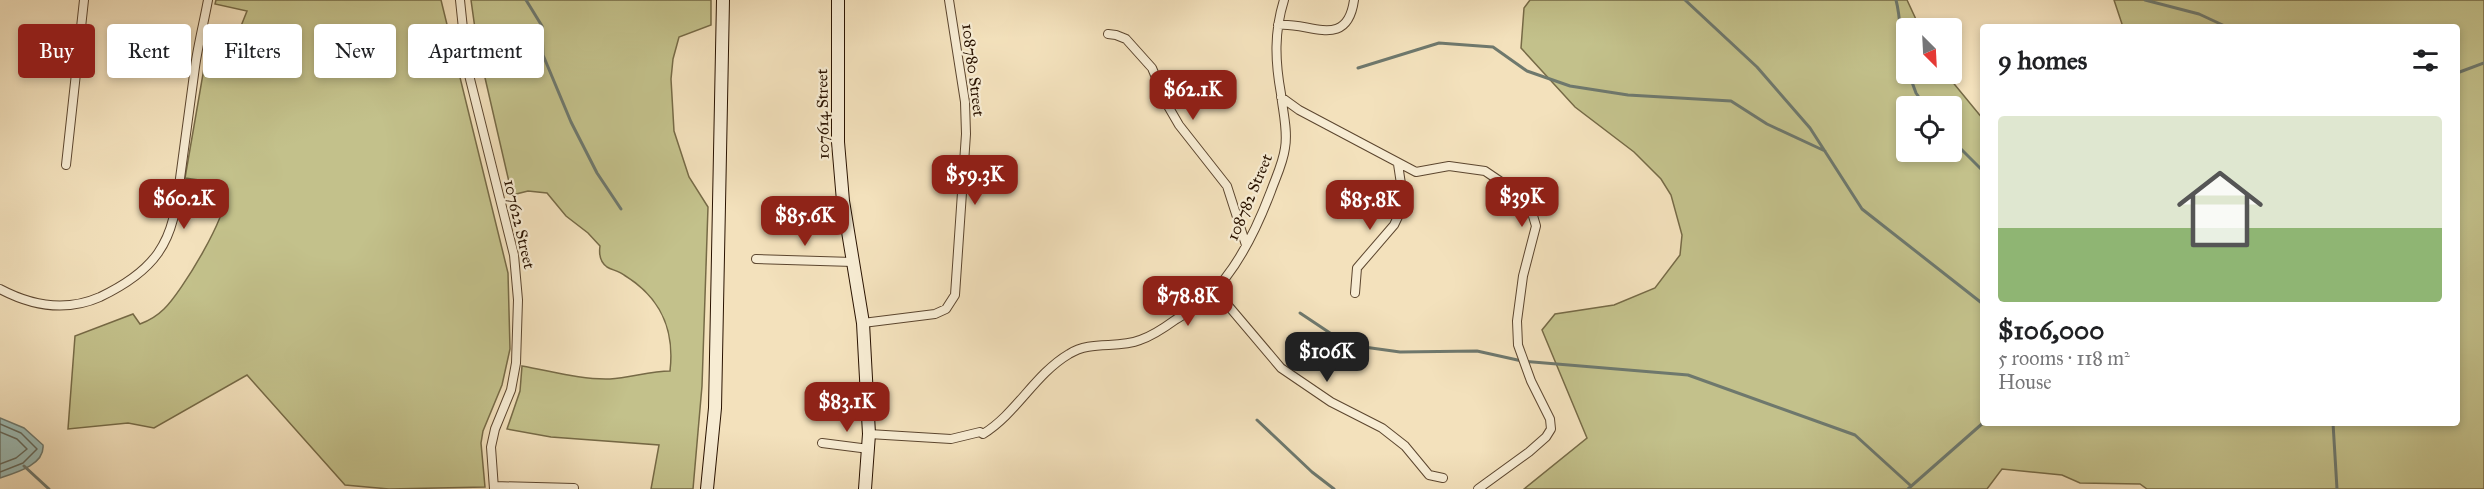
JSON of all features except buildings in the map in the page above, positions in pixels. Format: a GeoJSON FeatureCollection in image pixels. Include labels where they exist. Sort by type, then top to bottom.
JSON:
{"type":"FeatureCollection","features":[{"type":"Feature","properties":{"kind":"street"},"geometry":{"type":"LineString","coordinates":[[66,165],[84,0]]}},
{"type":"Feature","properties":{"kind":"street"},"geometry":{"type":"LineString","coordinates":[[0,289],[27,301],[46,305],[67,306],[87,303],[117,289],[140,272],[158,253],[170,229],[177,202],[195,66],[208,0]]}},
{"type":"Feature","properties":{"kind":"street","name":"107622 Street"},"geometry":{"type":"LineString","coordinates":[[459,0],[467,67],[514,255],[518,284],[516,363],[491,447],[494,488]]}},
{"type":"Feature","properties":{"kind":"street"},"geometry":{"type":"LineString","coordinates":[[707,489],[715,408],[723,0]]}},
{"type":"Feature","properties":{"kind":"street","name":"107614 Street"},"geometry":{"type":"LineString","coordinates":[[838,0],[838,142],[843,201],[863,323],[869,434],[865,489]]}},
{"type":"Feature","properties":{"kind":"street","name":"108780 Street"},"geometry":{"type":"LineString","coordinates":[[863,323],[935,314],[946,309],[955,296],[966,134],[965,102],[949,0]]}},
{"type":"Feature","properties":{"kind":"street","name":"108782 Street"},"geometry":{"type":"LineString","coordinates":[[869,434],[951,439],[980,432],[983,434],[993,428],[1033,385],[1071,352],[1090,346],[1139,341],[1194,308],[1215,290],[1246,245],[1261,216],[1283,160],[1286,146],[1284,111],[1276,64],[1278,25],[1284,0]]}},
{"type":"Feature","properties":{"kind":"street"},"geometry":{"type":"LineString","coordinates":[[1278,25],[1287,24],[1317,31],[1335,30],[1350,17],[1354,0]]}},
{"type":"Feature","properties":{"kind":"street"},"geometry":{"type":"LineString","coordinates":[[1108,34],[1116,34],[1126,39],[1152,68],[1168,106],[1179,125],[1227,186],[1246,245]]}},
{"type":"Feature","properties":{"kind":"street"},"geometry":{"type":"LineString","coordinates":[[1281,97],[1299,110],[1398,164],[1419,172],[1449,166],[1485,171],[1516,192],[1529,204],[1536,226],[1523,276],[1516,321],[1518,345],[1523,364],[1550,419],[1551,429],[1546,437],[1529,452],[1478,489]]}},
{"type":"Feature","properties":{"kind":"street"},"geometry":{"type":"LineString","coordinates":[[1355,293],[1357,268],[1394,225],[1404,204],[1398,164]]}},
{"type":"Feature","properties":{"kind":"street"},"geometry":{"type":"LineString","coordinates":[[756,259],[853,262]]}},
{"type":"Feature","properties":{"kind":"street"},"geometry":{"type":"LineString","coordinates":[[1215,290],[1281,369],[1331,402],[1382,428],[1405,446],[1429,475],[1443,478]]}},
{"type":"Feature","properties":{"kind":"street"},"geometry":{"type":"LineString","coordinates":[[822,443],[869,448]]}},
{"type":"Feature","properties":{"kind":"street"},"geometry":{"type":"LineString","coordinates":[[494,488],[574,488]]}},
{"type":"Feature","properties":{"kind":"shaded area"},"geometry":{"type":"Polygon","coordinates":[[[216,0],[441,0],[447,24],[408,24],[408,78],[460,78],[508,273],[510,349],[502,385],[483,431],[481,443],[485,487],[389,489],[345,485],[247,375],[154,428],[128,423],[68,429],[75,336],[133,314],[140,324],[162,311],[192,270],[220,217],[225,202],[225,192],[213,182],[185,178],[203,74],[203,78],[302,78],[302,24],[242,24],[247,11],[215,4],[216,0]]]}},
{"type":"Feature","properties":{"kind":"shaded area"},"geometry":{"type":"Polygon","coordinates":[[[471,0],[711,0],[711,25],[679,37],[671,79],[674,131],[689,177],[708,207],[702,386],[693,489],[651,489],[659,445],[551,437],[507,429],[520,391],[522,366],[599,379],[670,371],[670,341],[662,315],[647,293],[637,284],[603,263],[600,257],[600,246],[588,233],[566,216],[547,193],[528,191],[512,195],[485,78],[544,78],[544,24],[474,24],[471,0]]]}},
{"type":"Feature","properties":{"kind":"shaded area"},"geometry":{"type":"Polygon","coordinates":[[[1530,0],[1907,0],[1915,18],[1896,18],[1896,84],[1954,84],[1980,115],[1980,426],[2460,426],[2460,24],[2122,24],[2114,0],[2484,0],[2484,489],[2147,489],[2140,484],[2080,483],[2062,475],[2002,469],[1987,489],[1524,489],[1587,438],[1542,330],[1555,314],[1614,305],[1655,288],[1680,255],[1682,235],[1671,195],[1661,179],[1634,152],[1575,107],[1521,48],[1524,8],[1530,0]]]}},
{"type":"Feature","properties":{"kind":"water"},"geometry":{"type":"Polygon","coordinates":[[[0,418],[24,428],[43,445],[39,458],[34,463],[21,471],[0,478],[0,418]]]}},
{"type":"Feature","properties":{"kind":"waterway"},"geometry":{"type":"LineString","coordinates":[[526,0],[542,26],[543,55],[571,122],[597,173],[621,209]]}},
{"type":"Feature","properties":{"kind":"waterway"},"geometry":{"type":"LineString","coordinates":[[1685,0],[1757,67],[1810,128],[1862,209],[1980,302]]}},
{"type":"Feature","properties":{"kind":"waterway"},"geometry":{"type":"LineString","coordinates":[[1896,0],[1899,18]]}},
{"type":"Feature","properties":{"kind":"waterway"},"geometry":{"type":"LineString","coordinates":[[2145,0],[2199,14],[2221,24]]}},
{"type":"Feature","properties":{"kind":"waterway"},"geometry":{"type":"LineString","coordinates":[[1358,68],[1439,43],[1493,47],[1527,71],[1570,86],[1628,95],[1731,101],[1767,124],[1825,151]]}},
{"type":"Feature","properties":{"kind":"waterway"},"geometry":{"type":"LineString","coordinates":[[2460,72],[2484,63]]}},
{"type":"Feature","properties":{"kind":"waterway"},"geometry":{"type":"LineString","coordinates":[[1913,84],[1918,96]]}},
{"type":"Feature","properties":{"kind":"waterway"},"geometry":{"type":"LineString","coordinates":[[1962,150],[1980,168]]}},
{"type":"Feature","properties":{"kind":"waterway"},"geometry":{"type":"LineString","coordinates":[[1300,313],[1336,337],[1364,347],[1400,352],[1477,351],[1522,361],[1688,375],[1855,435],[1910,485]]}},
{"type":"Feature","properties":{"kind":"waterway"},"geometry":{"type":"LineString","coordinates":[[1257,420],[1312,472],[1334,489]]}},
{"type":"Feature","properties":{"kind":"waterway"},"geometry":{"type":"LineString","coordinates":[[1908,489],[1980,426]]}},
{"type":"Feature","properties":{"kind":"waterway"},"geometry":{"type":"LineString","coordinates":[[2333,426],[2337,489]]}},
{"type":"Feature","properties":{"kind":"waterway"},"geometry":{"type":"LineString","coordinates":[[24,466],[49,489]]}}]}
